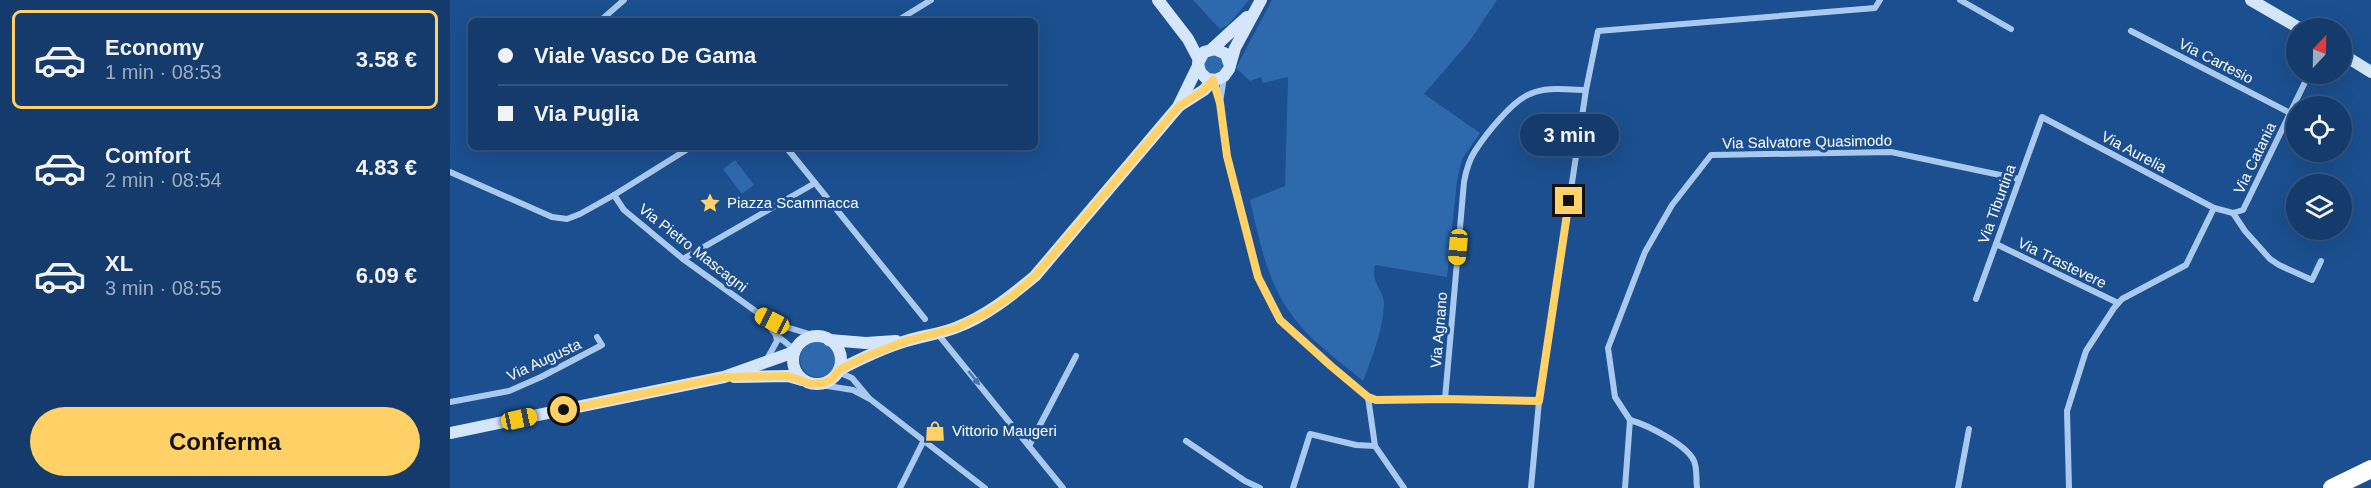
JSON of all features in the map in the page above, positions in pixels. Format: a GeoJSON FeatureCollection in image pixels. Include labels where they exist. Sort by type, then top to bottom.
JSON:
{"type":"FeatureCollection","features":[{"type":"Feature","properties":{"kind":"highway"},"geometry":{"type":"LineString","coordinates":[[2332,488],[2371,470]]}},
{"type":"Feature","properties":{"kind":"main road"},"geometry":{"type":"LineString","coordinates":[[1158,0],[1188,39],[1202,75],[1222,74]]}},
{"type":"Feature","properties":{"kind":"main road"},"geometry":{"type":"LineString","coordinates":[[2251,0],[2286,20]]}},
{"type":"Feature","properties":{"kind":"main road"},"geometry":{"type":"LineString","coordinates":[[724,377],[788,376],[815,384],[829,382],[838,371],[865,357],[906,341],[956,328],[986,313],[1012,296],[1035,276],[1178,107],[1201,55],[1259,4]]}},
{"type":"Feature","properties":{"kind":"main road"},"geometry":{"type":"LineString","coordinates":[[1178,107],[1204,90],[1222,74],[1259,4]]}},
{"type":"Feature","properties":{"kind":"main road"},"geometry":{"type":"LineString","coordinates":[[1188,39],[1210,49],[1224,52],[1228,57],[1222,74]]}},
{"type":"Feature","properties":{"kind":"main road"},"geometry":{"type":"LineString","coordinates":[[2352,60],[2371,72]]}},
{"type":"Feature","properties":{"kind":"main road"},"geometry":{"type":"LineString","coordinates":[[450,433],[724,377],[794,351],[803,340],[816,336],[829,340],[866,343],[906,341]]}},
{"type":"Feature","properties":{"kind":"main road"},"geometry":{"type":"LineString","coordinates":[[829,340],[840,354],[838,371]]}},
{"type":"Feature","properties":{"kind":"main road"},"geometry":{"type":"LineString","coordinates":[[794,351],[794,369],[802,380]]}},
{"type":"Feature","properties":{"kind":"street"},"geometry":{"type":"LineString","coordinates":[[603,18],[624,0]]}},
{"type":"Feature","properties":{"kind":"street"},"geometry":{"type":"LineString","coordinates":[[902,18],[931,0]]}},
{"type":"Feature","properties":{"kind":"street"},"geometry":{"type":"LineString","coordinates":[[1531,488],[1539,401],[1586,90],[1598,31],[1875,8],[1880,0]]}},
{"type":"Feature","properties":{"kind":"street"},"geometry":{"type":"LineString","coordinates":[[1960,0],[2011,29]]}},
{"type":"Feature","properties":{"kind":"street","name":"Via Cartesio"},"geometry":{"type":"LineString","coordinates":[[2131,31],[2286,111]]}},
{"type":"Feature","properties":{"kind":"street"},"geometry":{"type":"LineString","coordinates":[[1222,74],[1220,103],[1227,156],[1258,277],[1280,320],[1368,397],[1376,400],[1539,401]]}},
{"type":"Feature","properties":{"kind":"street"},"geometry":{"type":"LineString","coordinates":[[1220,103],[1222,74]]}},
{"type":"Feature","properties":{"kind":"street","name":"Via Agnano"},"geometry":{"type":"LineString","coordinates":[[1445,399],[1464,182],[1474,151],[1508,111],[1528,94],[1544,90],[1586,90]]}},
{"type":"Feature","properties":{"kind":"street","name":"Via Tiburtina"},"geometry":{"type":"LineString","coordinates":[[1976,299],[2042,117]]}},
{"type":"Feature","properties":{"kind":"street","name":"Via Aurelia"},"geometry":{"type":"LineString","coordinates":[[2042,117],[2214,208]]}},
{"type":"Feature","properties":{"kind":"street","name":"Via Catania"},"geometry":{"type":"LineString","coordinates":[[2214,208],[2233,213],[2243,210],[2286,121]]}},
{"type":"Feature","properties":{"kind":"street"},"geometry":{"type":"LineString","coordinates":[[450,172],[552,216],[567,219],[614,195],[686,150]]}},
{"type":"Feature","properties":{"kind":"street"},"geometry":{"type":"LineString","coordinates":[[788,150],[925,319]]}},
{"type":"Feature","properties":{"kind":"street","name":"Via Salvatore Quasimodo"},"geometry":{"type":"LineString","coordinates":[[1630,420],[1615,397],[1608,348],[1645,252],[1672,205],[1712,155],[1892,152],[2019,179]]}},
{"type":"Feature","properties":{"kind":"street"},"geometry":{"type":"LineString","coordinates":[[683,259],[815,183]]}},
{"type":"Feature","properties":{"kind":"street","name":"Via Pietro Mascagni"},"geometry":{"type":"LineString","coordinates":[[614,195],[624,210],[683,259],[761,315]]}},
{"type":"Feature","properties":{"kind":"street"},"geometry":{"type":"LineString","coordinates":[[2069,488],[2067,411],[2086,351],[2118,303],[2186,265],[2214,208]]}},
{"type":"Feature","properties":{"kind":"street"},"geometry":{"type":"LineString","coordinates":[[2233,213],[2245,231],[2279,265],[2312,280],[2321,261]]}},
{"type":"Feature","properties":{"kind":"street","name":"Via Trastevere"},"geometry":{"type":"LineString","coordinates":[[1996,244],[2118,303]]}},
{"type":"Feature","properties":{"kind":"street"},"geometry":{"type":"LineString","coordinates":[[761,315],[776,335],[794,351]]}},
{"type":"Feature","properties":{"kind":"street"},"geometry":{"type":"LineString","coordinates":[[761,315],[783,326],[816,336]]}},
{"type":"Feature","properties":{"kind":"street"},"geometry":{"type":"LineString","coordinates":[[937,333],[1063,488]]}},
{"type":"Feature","properties":{"kind":"street"},"geometry":{"type":"LineString","coordinates":[[766,361],[774,349],[776,335]]}},
{"type":"Feature","properties":{"kind":"street","name":"Via Augusta"},"geometry":{"type":"LineString","coordinates":[[450,402],[509,391],[602,345],[597,337]]}},
{"type":"Feature","properties":{"kind":"street"},"geometry":{"type":"LineString","coordinates":[[1029,446],[1076,356]]}},
{"type":"Feature","properties":{"kind":"street"},"geometry":{"type":"LineString","coordinates":[[838,371],[852,378],[870,399],[985,488]]}},
{"type":"Feature","properties":{"kind":"street"},"geometry":{"type":"LineString","coordinates":[[815,384],[853,390],[870,399]]}},
{"type":"Feature","properties":{"kind":"street"},"geometry":{"type":"LineString","coordinates":[[1368,397],[1375,446],[1404,488]]}},
{"type":"Feature","properties":{"kind":"street"},"geometry":{"type":"LineString","coordinates":[[1625,488],[1630,420],[1653,428],[1690,454],[1695,463],[1696,488]]}},
{"type":"Feature","properties":{"kind":"street"},"geometry":{"type":"LineString","coordinates":[[1958,488],[1969,429]]}},
{"type":"Feature","properties":{"kind":"street"},"geometry":{"type":"LineString","coordinates":[[1293,488],[1310,434],[1356,445],[1375,446]]}},
{"type":"Feature","properties":{"kind":"street"},"geometry":{"type":"LineString","coordinates":[[1186,441],[1245,481],[1260,488]]}},
{"type":"Feature","properties":{"kind":"street"},"geometry":{"type":"LineString","coordinates":[[900,488],[923,442]]}},
{"type":"Feature","properties":{"kind":"shaded area"},"geometry":{"type":"Polygon","coordinates":[[[1193,0],[1249,0],[1228,25],[1220,29],[1193,0]]]}},
{"type":"Feature","properties":{"kind":"shaded area"},"geometry":{"type":"Polygon","coordinates":[[[1272,0],[1497,0],[1469,42],[1424,94],[1480,133],[1462,159],[1457,181],[1447,277],[1375,265],[1374,277],[1384,304],[1382,324],[1363,381],[1312,338],[1298,323],[1279,295],[1266,264],[1250,200],[1285,186],[1288,77],[1263,83],[1261,77],[1250,81],[1236,68],[1272,0]]]}},
{"type":"Feature","properties":{"kind":"shaded area"},"geometry":{"type":"Polygon","coordinates":[[[1213,54],[1220,57],[1223,64],[1220,71],[1213,74],[1206,71],[1203,64],[1206,57],[1213,54]]]}},
{"type":"Feature","properties":{"kind":"shaded area"},"geometry":{"type":"Polygon","coordinates":[[[735,160],[754,185],[742,194],[723,169],[735,160]]]}},
{"type":"Feature","properties":{"kind":"shaded area"},"geometry":{"type":"Polygon","coordinates":[[[818,341],[831,346],[836,359],[831,372],[818,377],[805,372],[800,359],[805,346],[818,341]]]}},
{"type":"Feature","properties":{"kind":"place","name":"Piazza Scammacca"},"geometry":{"type":"Point","coordinates":[710,203]}},
{"type":"Feature","properties":{"kind":"place","name":"Vittorio Maugeri"},"geometry":{"type":"Point","coordinates":[935,431]}},
{"type":"Feature","properties":{"kind":"route"},"geometry":{"type":"LineString","coordinates":[[564,410],[724,377],[788,376],[811,384],[829,382],[839,370],[865,357],[906,341],[956,328],[986,313],[1012,296],[1035,276],[1178,107],[1204,90],[1213,80],[1220,103],[1227,156],[1258,277],[1280,320],[1368,397],[1376,400],[1539,401],[1569,201]]}}]}
